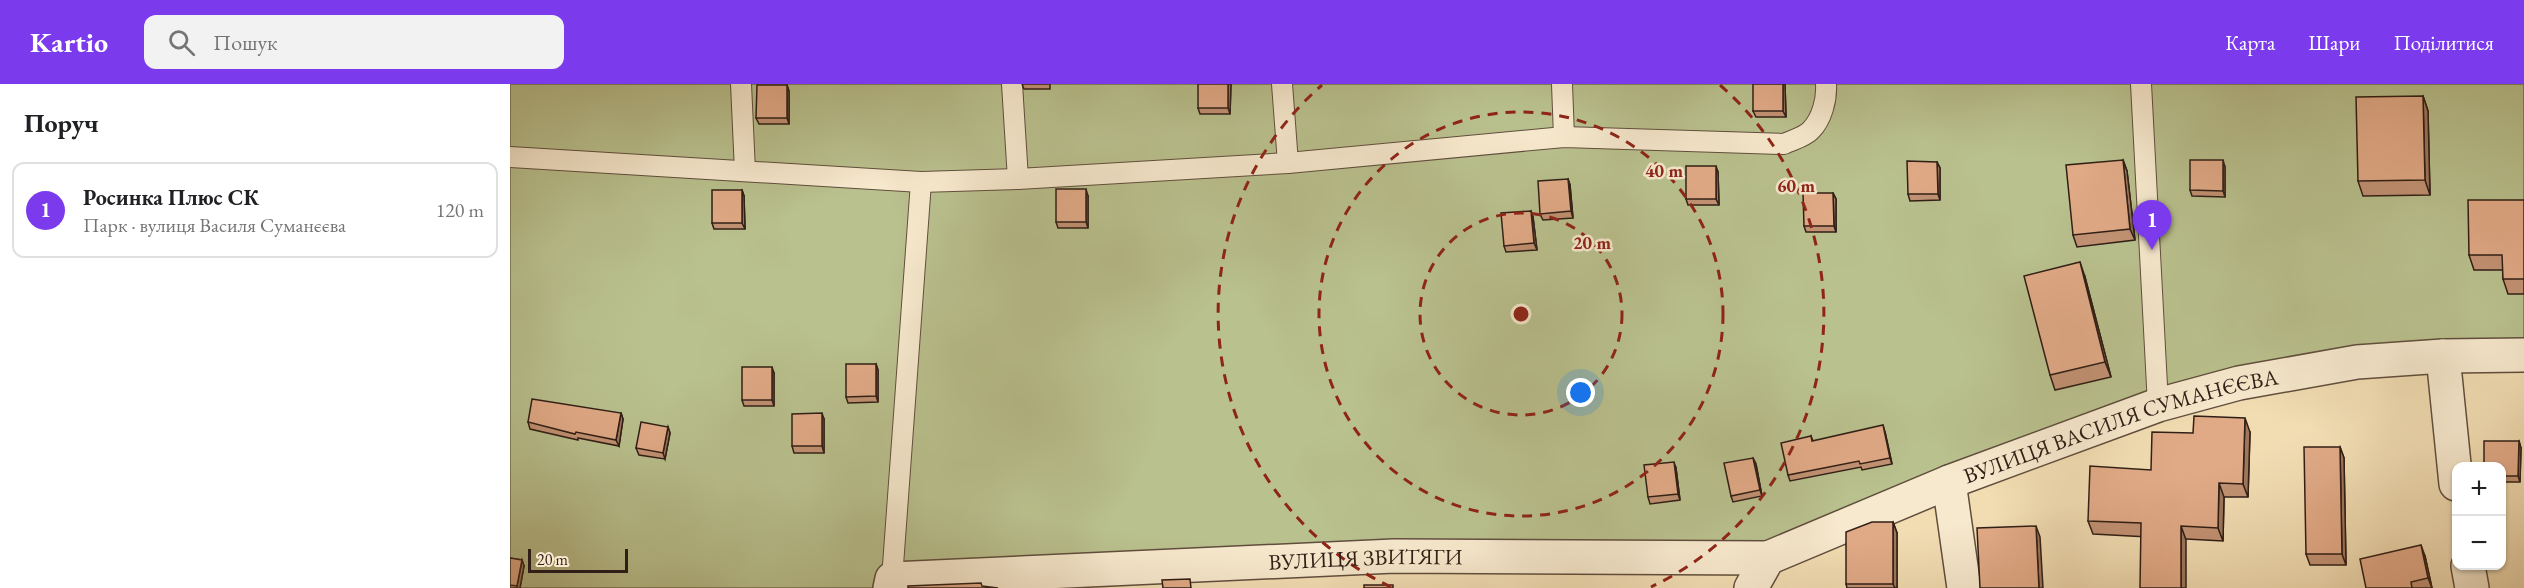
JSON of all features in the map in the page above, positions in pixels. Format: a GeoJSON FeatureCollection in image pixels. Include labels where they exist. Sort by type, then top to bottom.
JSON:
{"type":"FeatureCollection","features":[{"type":"Feature","properties":{"kind":"street","name":"ВУЛИЦЯ ВАСИЛЯ СУМАНЄЄВА"},"geometry":{"type":"LineString","coordinates":[[1768,558],[1949,482],[2158,405],[2240,384],[2357,362],[2443,356],[2524,355]]}},
{"type":"Feature","properties":{"kind":"street"},"geometry":{"type":"LineString","coordinates":[[2443,356],[2455,462]]}},
{"type":"Feature","properties":{"kind":"street"},"geometry":{"type":"LineString","coordinates":[[1949,482],[1964,588]]}},
{"type":"Feature","properties":{"kind":"street","name":"ВУЛИЦЯ ЗВИТЯГИ"},"geometry":{"type":"LineString","coordinates":[[891,583],[1394,556],[1768,558]]}},
{"type":"Feature","properties":{"kind":"street"},"geometry":{"type":"LineString","coordinates":[[1751,588],[1768,558]]}},
{"type":"Feature","properties":{"kind":"street"},"geometry":{"type":"LineString","coordinates":[[2469,570],[2472,588]]}},
{"type":"Feature","properties":{"kind":"lane"},"geometry":{"type":"LineString","coordinates":[[741,84],[745,171]]}},
{"type":"Feature","properties":{"kind":"lane"},"geometry":{"type":"LineString","coordinates":[[1012,84],[1018,179]]}},
{"type":"Feature","properties":{"kind":"lane"},"geometry":{"type":"LineString","coordinates":[[1282,84],[1288,163]]}},
{"type":"Feature","properties":{"kind":"lane"},"geometry":{"type":"LineString","coordinates":[[1563,84],[1564,137]]}},
{"type":"Feature","properties":{"kind":"lane"},"geometry":{"type":"LineString","coordinates":[[510,157],[921,182],[1018,179],[1288,163],[1564,137],[1784,144],[1810,131],[1821,115],[1827,92],[1826,84]]}},
{"type":"Feature","properties":{"kind":"lane"},"geometry":{"type":"LineString","coordinates":[[2140,84],[2158,405]]}},
{"type":"Feature","properties":{"kind":"lane"},"geometry":{"type":"LineString","coordinates":[[891,583],[921,182]]}},
{"type":"Feature","properties":{"kind":"green space"},"geometry":{"type":"Polygon","coordinates":[[[510,84],[2524,84],[2524,355],[2240,383],[1768,558],[890,588],[510,588],[510,84]]]}},
{"type":"Feature","properties":{"kind":"building"},"geometry":{"type":"Polygon","coordinates":[[[1198,84],[1228,84],[1228,108],[1198,108],[1198,84]]]}},
{"type":"Feature","properties":{"kind":"building"},"geometry":{"type":"Polygon","coordinates":[[[1753,84],[1783,84],[1783,111],[1753,111],[1753,84]]]}},
{"type":"Feature","properties":{"kind":"building"},"geometry":{"type":"Polygon","coordinates":[[[757,85],[787,85],[787,118],[756,118],[757,85]]]}},
{"type":"Feature","properties":{"kind":"building"},"geometry":{"type":"Polygon","coordinates":[[[2423,96],[2425,180],[2358,181],[2356,97],[2423,96]]]}},
{"type":"Feature","properties":{"kind":"building"},"geometry":{"type":"Polygon","coordinates":[[[2123,160],[2130,229],[2073,235],[2066,165],[2123,160]]]}},
{"type":"Feature","properties":{"kind":"building"},"geometry":{"type":"Polygon","coordinates":[[[2190,160],[2223,160],[2223,191],[2190,190],[2190,160]]]}},
{"type":"Feature","properties":{"kind":"building"},"geometry":{"type":"Polygon","coordinates":[[[1907,161],[1937,162],[1938,194],[1908,194],[1907,161]]]}},
{"type":"Feature","properties":{"kind":"building"},"geometry":{"type":"Polygon","coordinates":[[[1686,166],[1716,166],[1716,199],[1686,199],[1686,166]]]}},
{"type":"Feature","properties":{"kind":"building"},"geometry":{"type":"Polygon","coordinates":[[[1568,179],[1571,211],[1540,214],[1538,181],[1568,179]]]}},
{"type":"Feature","properties":{"kind":"building"},"geometry":{"type":"Polygon","coordinates":[[[1056,189],[1086,189],[1086,222],[1056,222],[1056,189]]]}},
{"type":"Feature","properties":{"kind":"building"},"geometry":{"type":"Polygon","coordinates":[[[712,190],[742,190],[742,223],[712,223],[712,190]]]}},
{"type":"Feature","properties":{"kind":"building"},"geometry":{"type":"Polygon","coordinates":[[[1803,193],[1833,193],[1834,226],[1804,226],[1803,193]]]}},
{"type":"Feature","properties":{"kind":"building"},"geometry":{"type":"Polygon","coordinates":[[[2468,200],[2524,200],[2524,279],[2503,279],[2502,255],[2469,255],[2468,200]]]}},
{"type":"Feature","properties":{"kind":"building"},"geometry":{"type":"Polygon","coordinates":[[[1531,211],[1534,243],[1504,246],[1501,213],[1531,211]]]}},
{"type":"Feature","properties":{"kind":"building"},"geometry":{"type":"Polygon","coordinates":[[[2080,262],[2105,362],[2050,375],[2024,276],[2080,262]]]}},
{"type":"Feature","properties":{"kind":"building"},"geometry":{"type":"Polygon","coordinates":[[[846,364],[876,364],[876,396],[846,397],[846,364]]]}},
{"type":"Feature","properties":{"kind":"building"},"geometry":{"type":"Polygon","coordinates":[[[742,367],[772,367],[772,400],[742,400],[742,367]]]}},
{"type":"Feature","properties":{"kind":"building"},"geometry":{"type":"Polygon","coordinates":[[[532,399],[621,413],[616,440],[576,432],[575,434],[528,422],[532,399]]]}},
{"type":"Feature","properties":{"kind":"building"},"geometry":{"type":"Polygon","coordinates":[[[822,413],[822,446],[792,446],[792,414],[822,413]]]}},
{"type":"Feature","properties":{"kind":"building"},"geometry":{"type":"Polygon","coordinates":[[[2194,416],[2245,418],[2243,484],[2219,483],[2218,528],[2181,526],[2181,588],[2140,588],[2141,523],[2088,521],[2090,466],[2151,470],[2152,432],[2193,433],[2194,416]]]}},
{"type":"Feature","properties":{"kind":"building"},"geometry":{"type":"Polygon","coordinates":[[[641,422],[668,427],[663,453],[636,448],[641,422]]]}},
{"type":"Feature","properties":{"kind":"building"},"geometry":{"type":"Polygon","coordinates":[[[1883,425],[1890,458],[1860,464],[1859,461],[1788,475],[1781,443],[1811,436],[1812,441],[1883,425]]]}},
{"type":"Feature","properties":{"kind":"building"},"geometry":{"type":"Polygon","coordinates":[[[2484,441],[2519,441],[2518,476],[2506,476],[2506,462],[2484,462],[2484,441]]]}},
{"type":"Feature","properties":{"kind":"building"},"geometry":{"type":"Polygon","coordinates":[[[2304,447],[2340,447],[2342,554],[2306,554],[2304,447]]]}},
{"type":"Feature","properties":{"kind":"building"},"geometry":{"type":"Polygon","coordinates":[[[1753,458],[1760,490],[1731,496],[1724,463],[1753,458]]]}},
{"type":"Feature","properties":{"kind":"building"},"geometry":{"type":"Polygon","coordinates":[[[1674,462],[1678,494],[1648,497],[1644,465],[1674,462]]]}},
{"type":"Feature","properties":{"kind":"building"},"geometry":{"type":"Polygon","coordinates":[[[1872,522],[1893,522],[1893,584],[1846,584],[1846,532],[1872,522]]]}},
{"type":"Feature","properties":{"kind":"building"},"geometry":{"type":"Polygon","coordinates":[[[2036,526],[2039,588],[1980,588],[1977,528],[2036,526]]]}},
{"type":"Feature","properties":{"kind":"building"},"geometry":{"type":"Polygon","coordinates":[[[2421,545],[2428,578],[2411,582],[2412,588],[2366,588],[2360,559],[2421,545]]]}},
{"type":"Feature","properties":{"kind":"building"},"geometry":{"type":"Polygon","coordinates":[[[510,558],[522,560],[517,586],[510,585],[510,558]]]}},
{"type":"Feature","properties":{"kind":"building"},"geometry":{"type":"Polygon","coordinates":[[[1190,579],[1191,588],[1163,588],[1162,580],[1190,579]]]}},
{"type":"Feature","properties":{"kind":"building"},"geometry":{"type":"Polygon","coordinates":[[[981,583],[982,586],[998,588],[908,588],[908,586],[981,583]]]}},
{"type":"Feature","properties":{"kind":"building"},"geometry":{"type":"Polygon","coordinates":[[[1364,585],[1393,585],[1393,588],[1364,588],[1364,585]]]}},
{"type":"Feature","properties":{"kind":"place","name":"Росинка Плюс СК"},"geometry":{"type":"Point","coordinates":[2152,250]}}]}
